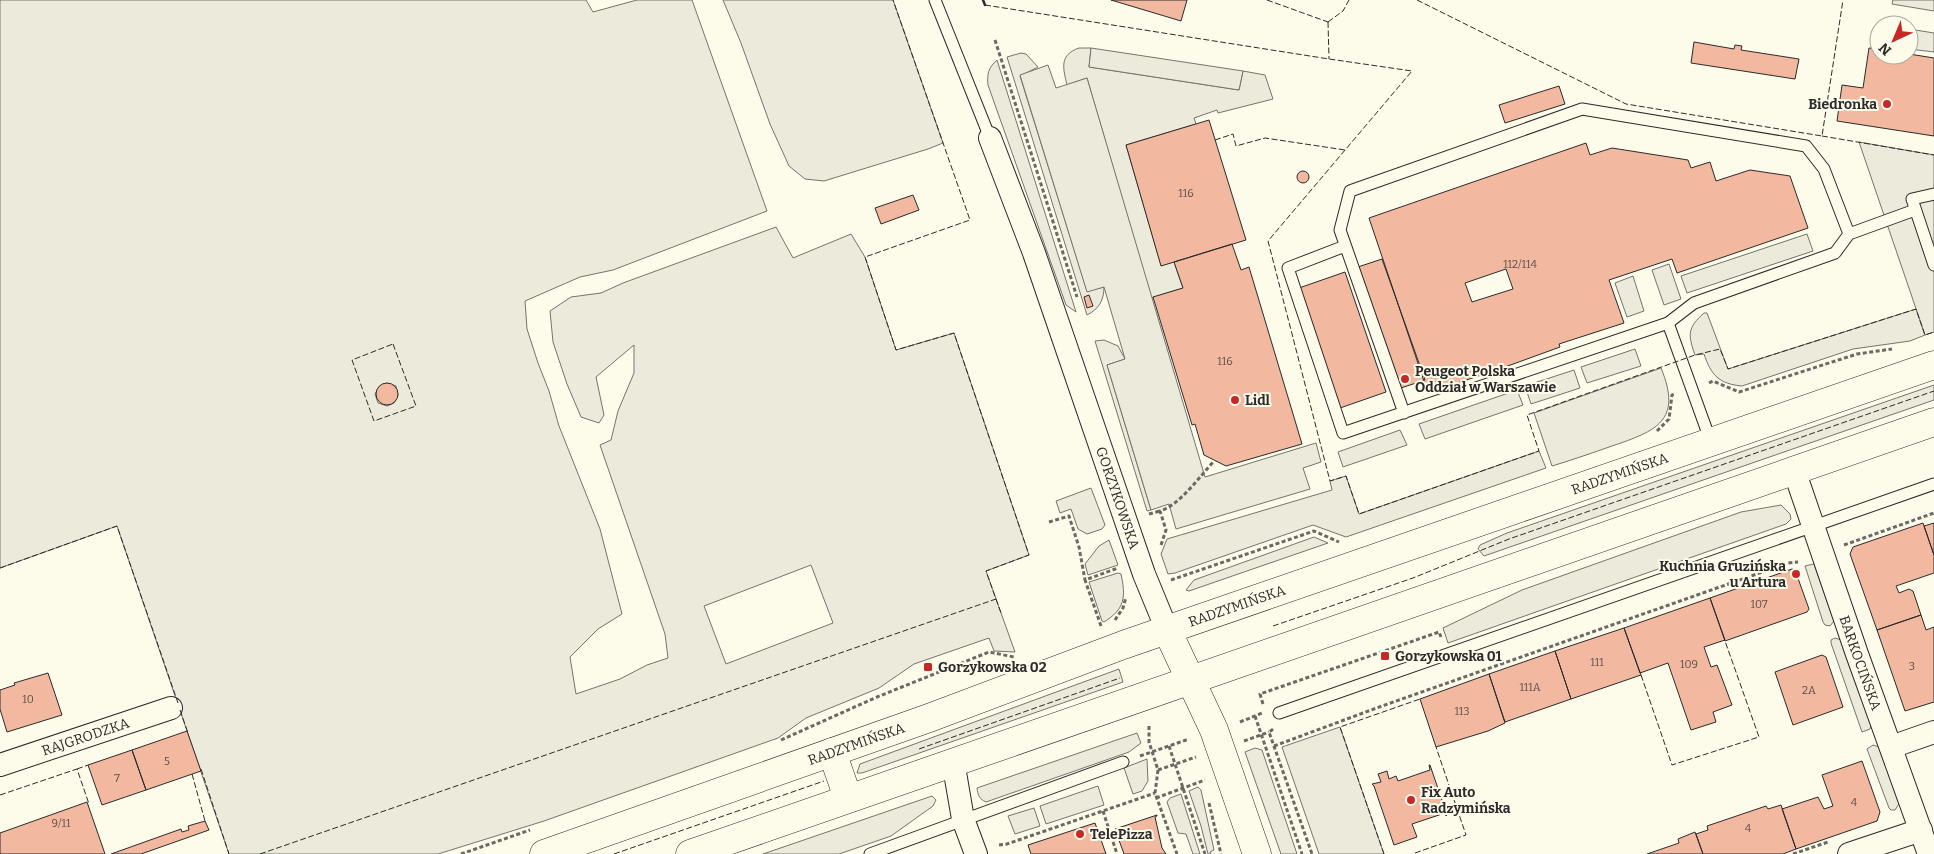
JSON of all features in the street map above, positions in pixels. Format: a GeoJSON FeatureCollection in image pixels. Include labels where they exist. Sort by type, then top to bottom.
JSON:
{"type":"FeatureCollection","features":[{"type":"Feature","properties":{"kind":"main road","name":"RADZYMIŃSKA"},"geometry":{"type":"LineString","coordinates":[[544,854],[1167,630],[1934,365]]}},
{"type":"Feature","properties":{"kind":"main road"},"geometry":{"type":"LineString","coordinates":[[690,854],[953,761],[1934,422]]}},
{"type":"Feature","properties":{"kind":"main road","name":"GORZYKOWSKA"},"geometry":{"type":"LineString","coordinates":[[1167,630],[1214,730],[1257,854]]}},
{"type":"Feature","properties":{"kind":"main road"},"geometry":{"type":"LineString","coordinates":[[832,752],[848,798]]}},
{"type":"Feature","properties":{"kind":"street","name":"GORZYKOWSKA"},"geometry":{"type":"LineString","coordinates":[[990,138],[1034,254],[1144,574],[1167,630]]}},
{"type":"Feature","properties":{"kind":"street","name":"BARKOCIŃSKA"},"geometry":{"type":"LineString","coordinates":[[1794,470],[1929,854]]}},
{"type":"Feature","properties":{"kind":"street","name":"RAJGRODZKA"},"geometry":{"type":"LineString","coordinates":[[0,765],[171,708]]}},
{"type":"Feature","properties":{"kind":"street"},"geometry":{"type":"LineString","coordinates":[[1891,747],[1932,738]]}},
{"type":"Feature","properties":{"kind":"street"},"geometry":{"type":"LineString","coordinates":[[953,761],[963,819],[974,851]]}},
{"type":"Feature","properties":{"kind":"street"},"geometry":{"type":"LineString","coordinates":[[1849,854],[1920,830]]}},
{"type":"Feature","properties":{"kind":"lane"},"geometry":{"type":"LineString","coordinates":[[935,0],[990,138]]}},
{"type":"Feature","properties":{"kind":"lane"},"geometry":{"type":"LineString","coordinates":[[1404,413],[1340,230],[1350,191],[1582,109],[1806,146],[1824,170],[1849,234]]}},
{"type":"Feature","properties":{"kind":"lane"},"geometry":{"type":"LineString","coordinates":[[1934,194],[1912,199],[1934,265]]}},
{"type":"Feature","properties":{"kind":"lane"},"geometry":{"type":"LineString","coordinates":[[1345,246],[1288,268],[1343,433],[1668,323],[1694,303],[1835,253],[1849,234],[1915,210]]}},
{"type":"Feature","properties":{"kind":"lane"},"geometry":{"type":"LineString","coordinates":[[1668,323],[1710,442]]}},
{"type":"Feature","properties":{"kind":"lane"},"geometry":{"type":"LineString","coordinates":[[1278,713],[1934,484]]}},
{"type":"Feature","properties":{"kind":"lane"},"geometry":{"type":"LineString","coordinates":[[870,854],[1123,762]]}},
{"type":"Feature","properties":{"kind":"path"},"geometry":{"type":"LineString","coordinates":[[996,40],[1078,302]]}},
{"type":"Feature","properties":{"kind":"path"},"geometry":{"type":"LineString","coordinates":[[1656,432],[1669,419],[1672,395],[1713,381],[1739,392],[1857,354],[1901,348]]}},
{"type":"Feature","properties":{"kind":"path"},"geometry":{"type":"LineString","coordinates":[[1146,514],[1168,508],[1214,461]]}},
{"type":"Feature","properties":{"kind":"path"},"geometry":{"type":"LineString","coordinates":[[1158,552],[1166,530],[1160,511]]}},
{"type":"Feature","properties":{"kind":"path"},"geometry":{"type":"LineString","coordinates":[[1823,555],[1842,545],[1934,513]]}},
{"type":"Feature","properties":{"kind":"path"},"geometry":{"type":"LineString","coordinates":[[1049,522],[1069,516],[1079,547],[1085,580],[1101,626]]}},
{"type":"Feature","properties":{"kind":"path"},"geometry":{"type":"LineString","coordinates":[[1174,586],[1167,582],[1314,531],[1342,543],[1333,546]]}},
{"type":"Feature","properties":{"kind":"path"},"geometry":{"type":"LineString","coordinates":[[1274,746],[1779,566],[1798,562]]}},
{"type":"Feature","properties":{"kind":"path"},"geometry":{"type":"LineString","coordinates":[[1085,580],[1124,566]]}},
{"type":"Feature","properties":{"kind":"path"},"geometry":{"type":"LineString","coordinates":[[1092,629],[1114,619],[1124,608],[1127,595],[1132,593]]}},
{"type":"Feature","properties":{"kind":"path"},"geometry":{"type":"LineString","coordinates":[[1114,619],[1116,624]]}},
{"type":"Feature","properties":{"kind":"path"},"geometry":{"type":"LineString","coordinates":[[780,740],[876,697],[989,652],[1018,658]]}},
{"type":"Feature","properties":{"kind":"path"},"geometry":{"type":"LineString","coordinates":[[1255,716],[1302,854]]}},
{"type":"Feature","properties":{"kind":"path"},"geometry":{"type":"LineString","coordinates":[[1149,726],[1149,742],[1158,770],[1154,793],[1177,854]]}},
{"type":"Feature","properties":{"kind":"path"},"geometry":{"type":"LineString","coordinates":[[1239,742],[1269,732]]}},
{"type":"Feature","properties":{"kind":"path"},"geometry":{"type":"LineString","coordinates":[[1169,746],[1205,854]]}},
{"type":"Feature","properties":{"kind":"path"},"geometry":{"type":"LineString","coordinates":[[1158,770],[1200,755],[1200,764]]}},
{"type":"Feature","properties":{"kind":"path"},"geometry":{"type":"LineString","coordinates":[[1202,772],[1207,790]]}},
{"type":"Feature","properties":{"kind":"path"},"geometry":{"type":"LineString","coordinates":[[1156,798],[1205,780]]}},
{"type":"Feature","properties":{"kind":"path"},"geometry":{"type":"LineString","coordinates":[[974,851],[1008,844],[1154,793]]}},
{"type":"Feature","properties":{"kind":"path"},"geometry":{"type":"LineString","coordinates":[[1208,799],[1220,854]]}},
{"type":"Feature","properties":{"kind":"path"},"geometry":{"type":"LineString","coordinates":[[1102,811],[1117,854]]}},
{"type":"Feature","properties":{"kind":"path"},"geometry":{"type":"LineString","coordinates":[[461,854],[534,828]]}},
{"type":"Feature","properties":{"kind":"shaded area"},"geometry":{"type":"Polygon","coordinates":[[[0,0],[586,0],[593,12],[637,0],[692,0],[767,211],[613,270],[580,277],[525,301],[527,329],[559,426],[600,529],[622,614],[598,629],[570,657],[576,694],[620,679],[647,665],[668,658],[665,634],[600,445],[611,440],[618,411],[634,373],[634,345],[596,377],[604,415],[599,423],[581,417],[567,384],[553,342],[550,311],[571,297],[601,293],[623,283],[776,227],[793,258],[851,234],[865,257],[896,350],[954,333],[1029,555],[986,571],[1015,652],[994,651],[989,638],[914,664],[879,688],[806,718],[778,738],[544,821],[438,854],[229,854],[117,526],[0,568],[0,0]],[[387,383],[379,387],[375,394],[378,403],[387,406],[394,403],[398,395],[396,386],[387,383]],[[811,565],[704,606],[726,664],[833,623],[811,565]]]}},
{"type":"Feature","properties":{"kind":"shaded area"},"geometry":{"type":"Polygon","coordinates":[[[723,0],[893,0],[943,143],[824,181],[805,179],[789,166],[770,124],[741,43],[723,0]]]}},
{"type":"Feature","properties":{"kind":"shaded area"},"geometry":{"type":"Polygon","coordinates":[[[1893,0],[1934,0],[1934,11],[1892,4],[1893,0]]]}},
{"type":"Feature","properties":{"kind":"shaded area"},"geometry":{"type":"Polygon","coordinates":[[[1919,31],[1934,33],[1934,52],[1919,50],[1919,31]]]}},
{"type":"Feature","properties":{"kind":"shaded area"},"geometry":{"type":"Polygon","coordinates":[[[1079,48],[1091,48],[1089,67],[1239,90],[1243,71],[1265,75],[1273,99],[1218,113],[1217,110],[1194,118],[1196,124],[1126,145],[1161,265],[1174,262],[1183,288],[1151,298],[1087,78],[1067,85],[1064,73],[1065,58],[1068,54],[1079,48]]]}},
{"type":"Feature","properties":{"kind":"shaded area"},"geometry":{"type":"Polygon","coordinates":[[[1091,48],[1243,71],[1239,90],[1089,67],[1091,48]]]}},
{"type":"Feature","properties":{"kind":"shaded area"},"geometry":{"type":"Polygon","coordinates":[[[1021,53],[1026,54],[1038,67],[1020,76],[1087,291],[1104,287],[1100,304],[1087,315],[1007,57],[1021,53]]]}},
{"type":"Feature","properties":{"kind":"shaded area"},"geometry":{"type":"Polygon","coordinates":[[[997,60],[1076,312],[1066,305],[988,85],[989,71],[997,60]]]}},
{"type":"Feature","properties":{"kind":"shaded area"},"geometry":{"type":"Polygon","coordinates":[[[1048,65],[1056,88],[1087,78],[1205,477],[1316,443],[1321,462],[1303,468],[1310,489],[1176,529],[1169,504],[1151,510],[1107,365],[1125,359],[1104,287],[1087,292],[1020,75],[1048,65]]]}},
{"type":"Feature","properties":{"kind":"shaded area"},"geometry":{"type":"Polygon","coordinates":[[[1859,142],[1934,155],[1934,332],[1925,335],[1859,142]]]}},
{"type":"Feature","properties":{"kind":"shaded area"},"geometry":{"type":"Polygon","coordinates":[[[1807,234],[1813,251],[1687,293],[1681,276],[1807,234]]]}},
{"type":"Feature","properties":{"kind":"shaded area"},"geometry":{"type":"Polygon","coordinates":[[[1669,264],[1681,299],[1664,305],[1652,270],[1669,264]]]}},
{"type":"Feature","properties":{"kind":"shaded area"},"geometry":{"type":"Polygon","coordinates":[[[1633,276],[1644,311],[1627,317],[1615,283],[1633,276]]]}},
{"type":"Feature","properties":{"kind":"shaded area"},"geometry":{"type":"Polygon","coordinates":[[[1916,309],[1925,335],[1910,341],[1853,349],[1742,386],[1727,383],[1717,377],[1710,368],[1704,354],[1695,355],[1690,337],[1694,323],[1704,313],[1707,313],[1728,369],[1916,309]]]}},
{"type":"Feature","properties":{"kind":"shaded area"},"geometry":{"type":"Polygon","coordinates":[[[1104,340],[1118,346],[1125,359],[1107,365],[1151,510],[1147,511],[1095,341],[1104,340]]]}},
{"type":"Feature","properties":{"kind":"shaded area"},"geometry":{"type":"Polygon","coordinates":[[[1635,349],[1641,366],[1587,383],[1581,367],[1635,349]]]}},
{"type":"Feature","properties":{"kind":"shaded area"},"geometry":{"type":"Polygon","coordinates":[[[1661,368],[1669,400],[1667,412],[1653,429],[1628,441],[1552,466],[1534,413],[1661,368]]]}},
{"type":"Feature","properties":{"kind":"shaded area"},"geometry":{"type":"Polygon","coordinates":[[[1574,370],[1580,388],[1531,404],[1525,386],[1574,370]]]}},
{"type":"Feature","properties":{"kind":"shaded area"},"geometry":{"type":"Polygon","coordinates":[[[1934,385],[1934,400],[1484,556],[1478,549],[1480,545],[1507,533],[1934,385]]]}},
{"type":"Feature","properties":{"kind":"shaded area"},"geometry":{"type":"Polygon","coordinates":[[[1517,390],[1523,405],[1425,439],[1419,424],[1517,390]]]}},
{"type":"Feature","properties":{"kind":"shaded area"},"geometry":{"type":"Polygon","coordinates":[[[1400,430],[1407,445],[1343,467],[1338,452],[1400,430]]]}},
{"type":"Feature","properties":{"kind":"shaded area"},"geometry":{"type":"Polygon","coordinates":[[[1539,451],[1546,468],[1346,537],[1313,525],[1168,574],[1161,554],[1167,539],[1332,490],[1330,481],[1346,476],[1359,514],[1539,451]]]}},
{"type":"Feature","properties":{"kind":"shaded area"},"geometry":{"type":"Polygon","coordinates":[[[1091,488],[1105,525],[1102,529],[1087,534],[1078,529],[1071,509],[1060,513],[1056,501],[1091,488]]]}},
{"type":"Feature","properties":{"kind":"shaded area"},"geometry":{"type":"Polygon","coordinates":[[[1781,505],[1790,514],[1791,519],[1786,524],[1448,643],[1443,628],[1522,590],[1741,512],[1781,505]]]}},
{"type":"Feature","properties":{"kind":"shaded area"},"geometry":{"type":"Polygon","coordinates":[[[1314,537],[1328,543],[1189,591],[1186,590],[1194,580],[1314,537]]]}},
{"type":"Feature","properties":{"kind":"shaded area"},"geometry":{"type":"Polygon","coordinates":[[[1109,540],[1118,565],[1088,575],[1085,564],[1099,546],[1109,540]]]}},
{"type":"Feature","properties":{"kind":"shaded area"},"geometry":{"type":"Polygon","coordinates":[[[1814,564],[1834,621],[1830,626],[1825,625],[1823,622],[1805,566],[1814,564]]]}},
{"type":"Feature","properties":{"kind":"shaded area"},"geometry":{"type":"Polygon","coordinates":[[[1118,573],[1121,574],[1123,582],[1122,602],[1116,612],[1104,622],[1102,621],[1089,582],[1118,573]]]}},
{"type":"Feature","properties":{"kind":"shaded area"},"geometry":{"type":"Polygon","coordinates":[[[1835,638],[1841,640],[1871,725],[1870,729],[1862,732],[1831,643],[1831,640],[1835,638]]]}},
{"type":"Feature","properties":{"kind":"shaded area"},"geometry":{"type":"Polygon","coordinates":[[[1119,669],[1123,682],[862,773],[857,773],[860,764],[1119,669]]]}},
{"type":"Feature","properties":{"kind":"shaded area"},"geometry":{"type":"Polygon","coordinates":[[[1340,727],[1384,854],[1319,854],[1282,747],[1340,727]]]}},
{"type":"Feature","properties":{"kind":"shaded area"},"geometry":{"type":"Polygon","coordinates":[[[1137,733],[1141,743],[1129,752],[986,802],[978,795],[977,788],[1137,733]]]}},
{"type":"Feature","properties":{"kind":"shaded area"},"geometry":{"type":"Polygon","coordinates":[[[1873,745],[1879,747],[1899,804],[1895,810],[1889,808],[1867,749],[1873,745]]]}},
{"type":"Feature","properties":{"kind":"shaded area"},"geometry":{"type":"Polygon","coordinates":[[[1255,748],[1262,750],[1297,854],[1281,854],[1245,752],[1255,748]]]}},
{"type":"Feature","properties":{"kind":"shaded area"},"geometry":{"type":"Polygon","coordinates":[[[1147,759],[1148,781],[1142,791],[1133,794],[1124,768],[1147,759]]]}},
{"type":"Feature","properties":{"kind":"shaded area"},"geometry":{"type":"Polygon","coordinates":[[[1098,786],[1104,805],[1046,824],[1040,806],[1098,786]]]}},
{"type":"Feature","properties":{"kind":"shaded area"},"geometry":{"type":"Polygon","coordinates":[[[1198,787],[1201,790],[1214,850],[1210,852],[1211,854],[1208,854],[1189,791],[1198,787]]]}},
{"type":"Feature","properties":{"kind":"shaded area"},"geometry":{"type":"Polygon","coordinates":[[[1181,794],[1200,854],[1193,854],[1186,834],[1178,833],[1167,802],[1170,798],[1181,794]]]}},
{"type":"Feature","properties":{"kind":"shaded area"},"geometry":{"type":"Polygon","coordinates":[[[932,796],[936,800],[933,806],[891,836],[839,854],[763,854],[932,796]]]}},
{"type":"Feature","properties":{"kind":"shaded area"},"geometry":{"type":"Polygon","coordinates":[[[1034,808],[1040,826],[1015,834],[1008,816],[1034,808]]]}},
{"type":"Feature","properties":{"kind":"building"},"geometry":{"type":"Polygon","coordinates":[[[1111,0],[1187,0],[1181,21],[1111,0]]]}},
{"type":"Feature","properties":{"kind":"building"},"geometry":{"type":"Polygon","coordinates":[[[1694,42],[1734,49],[1735,45],[1742,46],[1741,50],[1799,59],[1795,79],[1691,63],[1694,42]]]}},
{"type":"Feature","properties":{"kind":"building","name":"Biedronka"},"geometry":{"type":"Polygon","coordinates":[[[1869,48],[1869,65],[1919,65],[1919,56],[1934,58],[1934,136],[1837,121],[1842,85],[1863,88],[1869,48]]]}},
{"type":"Feature","properties":{"kind":"building"},"geometry":{"type":"Polygon","coordinates":[[[1559,86],[1565,104],[1505,123],[1499,105],[1559,86]]]}},
{"type":"Feature","properties":{"kind":"building"},"geometry":{"type":"Polygon","coordinates":[[[1209,120],[1246,240],[1161,266],[1126,145],[1209,120]]]}},
{"type":"Feature","properties":{"kind":"building"},"geometry":{"type":"Polygon","coordinates":[[[1586,143],[1590,155],[1612,148],[1688,160],[1691,168],[1710,162],[1716,181],[1750,170],[1790,176],[1808,228],[1677,273],[1672,259],[1609,280],[1624,323],[1559,344],[1560,347],[1428,393],[1369,218],[1586,143]],[[1506,269],[1465,283],[1472,302],[1513,289],[1506,269]]]}},
{"type":"Feature","properties":{"kind":"building"},"geometry":{"type":"Polygon","coordinates":[[[1301,171],[1305,171],[1309,177],[1305,183],[1301,183],[1297,179],[1297,175],[1301,171]]]}},
{"type":"Feature","properties":{"kind":"building"},"geometry":{"type":"Polygon","coordinates":[[[913,195],[919,210],[881,224],[875,208],[913,195]]]}},
{"type":"Feature","properties":{"kind":"building"},"geometry":{"type":"Polygon","coordinates":[[[1232,244],[1241,270],[1249,267],[1302,444],[1226,466],[1204,455],[1195,424],[1192,425],[1153,297],[1183,288],[1174,262],[1232,244]]]}},
{"type":"Feature","properties":{"kind":"building"},"geometry":{"type":"Polygon","coordinates":[[[1382,259],[1425,380],[1401,388],[1358,267],[1382,259]]]}},
{"type":"Feature","properties":{"kind":"building"},"geometry":{"type":"Polygon","coordinates":[[[1345,272],[1386,392],[1340,408],[1299,288],[1345,272]]]}},
{"type":"Feature","properties":{"kind":"building"},"geometry":{"type":"Polygon","coordinates":[[[1089,295],[1093,306],[1087,308],[1084,297],[1089,295]]]}},
{"type":"Feature","properties":{"kind":"building"},"geometry":{"type":"Polygon","coordinates":[[[387,383],[395,386],[398,394],[395,402],[387,405],[379,402],[376,394],[379,386],[387,383]]]}},
{"type":"Feature","properties":{"kind":"building"},"geometry":{"type":"Polygon","coordinates":[[[1923,523],[1934,555],[1934,573],[1896,586],[1899,593],[1909,589],[1913,591],[1921,615],[1877,630],[1850,554],[1853,547],[1923,523]]]}},
{"type":"Feature","properties":{"kind":"building"},"geometry":{"type":"Polygon","coordinates":[[[1934,523],[1934,555],[1924,526],[1934,523]]]}},
{"type":"Feature","properties":{"kind":"building"},"geometry":{"type":"Polygon","coordinates":[[[1792,569],[1795,570],[1809,609],[1807,612],[1725,641],[1710,598],[1792,569]]]}},
{"type":"Feature","properties":{"kind":"building"},"geometry":{"type":"Polygon","coordinates":[[[1710,598],[1725,640],[1704,647],[1711,667],[1717,665],[1732,705],[1713,712],[1716,722],[1691,730],[1668,663],[1640,673],[1624,628],[1710,598]]]}},
{"type":"Feature","properties":{"kind":"building"},"geometry":{"type":"Polygon","coordinates":[[[1921,615],[1926,630],[1934,627],[1934,702],[1905,711],[1877,630],[1921,615]]]}},
{"type":"Feature","properties":{"kind":"building"},"geometry":{"type":"Polygon","coordinates":[[[1624,628],[1641,675],[1571,699],[1555,651],[1624,628]]]}},
{"type":"Feature","properties":{"kind":"building"},"geometry":{"type":"Polygon","coordinates":[[[1555,651],[1571,699],[1505,722],[1489,674],[1555,651]]]}},
{"type":"Feature","properties":{"kind":"building"},"geometry":{"type":"Polygon","coordinates":[[[1822,655],[1826,657],[1843,707],[1793,725],[1775,672],[1822,655]]]}},
{"type":"Feature","properties":{"kind":"building"},"geometry":{"type":"Polygon","coordinates":[[[48,673],[62,715],[7,732],[0,709],[0,690],[15,685],[14,683],[48,673]]]}},
{"type":"Feature","properties":{"kind":"building"},"geometry":{"type":"Polygon","coordinates":[[[1489,674],[1505,723],[1488,731],[1436,747],[1420,699],[1489,674]]]}},
{"type":"Feature","properties":{"kind":"building"},"geometry":{"type":"Polygon","coordinates":[[[187,731],[201,771],[146,790],[132,750],[187,731]]]}},
{"type":"Feature","properties":{"kind":"building"},"geometry":{"type":"Polygon","coordinates":[[[132,750],[146,790],[102,805],[88,765],[132,750]]]}},
{"type":"Feature","properties":{"kind":"building"},"geometry":{"type":"Polygon","coordinates":[[[1862,761],[1880,812],[1877,821],[1796,849],[1782,809],[1818,797],[1824,809],[1833,806],[1822,775],[1862,761]]]}},
{"type":"Feature","properties":{"kind":"building","name":"Fix Auto Radzymińska"},"geometry":{"type":"Polygon","coordinates":[[[1429,765],[1447,815],[1445,813],[1412,824],[1417,837],[1394,845],[1372,784],[1381,782],[1378,774],[1387,771],[1389,779],[1396,776],[1398,781],[1430,770],[1429,765]]]}},
{"type":"Feature","properties":{"kind":"building"},"geometry":{"type":"Polygon","coordinates":[[[87,802],[105,854],[0,854],[0,833],[87,802]]]}},
{"type":"Feature","properties":{"kind":"building"},"geometry":{"type":"Polygon","coordinates":[[[1781,805],[1796,849],[1783,854],[1703,854],[1696,834],[1708,830],[1707,826],[1766,806],[1768,809],[1781,805]]]}},
{"type":"Feature","properties":{"kind":"building"},"geometry":{"type":"Polygon","coordinates":[[[1157,815],[1155,817],[1162,848],[1166,854],[1124,854],[1115,829],[1157,815]]]}},
{"type":"Feature","properties":{"kind":"building"},"geometry":{"type":"Polygon","coordinates":[[[205,821],[209,830],[141,854],[111,854],[181,829],[182,832],[189,830],[188,826],[205,821]]]}},
{"type":"Feature","properties":{"kind":"building","name":"TelePizza"},"geometry":{"type":"Polygon","coordinates":[[[1095,823],[1106,854],[1031,854],[1028,845],[1095,823]]]}},
{"type":"Feature","properties":{"kind":"building"},"geometry":{"type":"Polygon","coordinates":[[[1695,832],[1703,854],[1647,854],[1679,843],[1678,839],[1695,832]]]}},
{"type":"Feature","properties":{"kind":"fence"},"geometry":{"type":"LineString","coordinates":[[260,854],[996,599],[986,571],[1029,555],[954,333],[896,350],[865,257],[970,220],[893,0]]}},
{"type":"Feature","properties":{"kind":"fence"},"geometry":{"type":"LineString","coordinates":[[1267,0],[1328,22]]}},
{"type":"Feature","properties":{"kind":"fence"},"geometry":{"type":"LineString","coordinates":[[1328,22],[1343,11],[1349,0]]}},
{"type":"Feature","properties":{"kind":"fence"},"geometry":{"type":"LineString","coordinates":[[1417,0],[1626,104],[1822,136],[1843,0]]}},
{"type":"Feature","properties":{"kind":"fence"},"geometry":{"type":"LineString","coordinates":[[985,5],[1412,71],[1268,241],[1330,481],[1346,476],[1359,514],[1539,451],[1527,415],[1695,355],[1720,349],[1728,369],[1916,309],[1925,335],[1934,332]]}},
{"type":"Feature","properties":{"kind":"fence"},"geometry":{"type":"LineString","coordinates":[[1328,22],[1329,59]]}},
{"type":"Feature","properties":{"kind":"fence"},"geometry":{"type":"LineString","coordinates":[[1215,140],[1233,134],[1236,146],[1265,138],[1345,150]]}},
{"type":"Feature","properties":{"kind":"fence"},"geometry":{"type":"LineString","coordinates":[[1822,136],[1934,155]]}},
{"type":"Feature","properties":{"kind":"fence"},"geometry":{"type":"LineString","coordinates":[[393,344],[416,406],[374,421],[352,360],[393,344]]}},
{"type":"Feature","properties":{"kind":"fence"},"geometry":{"type":"LineString","coordinates":[[1273,626],[1413,578],[1509,539],[1934,391]]}},
{"type":"Feature","properties":{"kind":"fence"},"geometry":{"type":"LineString","coordinates":[[0,568],[117,526],[178,703]]}},
{"type":"Feature","properties":{"kind":"fence"},"geometry":{"type":"LineString","coordinates":[[996,599],[1001,613]]}},
{"type":"Feature","properties":{"kind":"fence"},"geometry":{"type":"LineString","coordinates":[[1641,675],[1672,765],[1759,737],[1725,641]]}},
{"type":"Feature","properties":{"kind":"fence"},"geometry":{"type":"LineString","coordinates":[[919,749],[1120,678]]}},
{"type":"Feature","properties":{"kind":"fence"},"geometry":{"type":"LineString","coordinates":[[1384,854],[1340,727],[1420,699]]}},
{"type":"Feature","properties":{"kind":"fence"},"geometry":{"type":"LineString","coordinates":[[180,710],[188,733]]}},
{"type":"Feature","properties":{"kind":"fence"},"geometry":{"type":"LineString","coordinates":[[1415,853],[1466,835],[1436,747]]}},
{"type":"Feature","properties":{"kind":"fence"},"geometry":{"type":"LineString","coordinates":[[77,769],[88,765]]}},
{"type":"Feature","properties":{"kind":"fence"},"geometry":{"type":"LineString","coordinates":[[0,795],[77,769],[89,804]]}},
{"type":"Feature","properties":{"kind":"fence"},"geometry":{"type":"LineString","coordinates":[[201,769],[229,854]]}},
{"type":"Feature","properties":{"kind":"fence"},"geometry":{"type":"LineString","coordinates":[[192,774],[205,821]]}},
{"type":"Feature","properties":{"kind":"fence"},"geometry":{"type":"LineString","coordinates":[[614,854],[824,781]]}},
{"type":"Feature","properties":{"kind":"wall"},"geometry":{"type":"LineString","coordinates":[[983,0],[985,5]]}},
{"type":"Feature","properties":{"kind":"place","name":"Biedronka"},"geometry":{"type":"Point","coordinates":[1887,104]}},
{"type":"Feature","properties":{"kind":"place","name":"Peugeot Polska Oddział w Warszawie"},"geometry":{"type":"Point","coordinates":[1405,379]}},
{"type":"Feature","properties":{"kind":"place","name":"Lidl"},"geometry":{"type":"Point","coordinates":[1235,400]}},
{"type":"Feature","properties":{"kind":"place","name":"Kuchnia Gruzińska u Artura"},"geometry":{"type":"Point","coordinates":[1796,574]}},
{"type":"Feature","properties":{"kind":"place","name":"Gorzykowska 01"},"geometry":{"type":"Point","coordinates":[1385,656]}},
{"type":"Feature","properties":{"kind":"place","name":"Gorzykowska 02"},"geometry":{"type":"Point","coordinates":[928,667]}},
{"type":"Feature","properties":{"kind":"place","name":"Fix Auto Radzymińska"},"geometry":{"type":"Point","coordinates":[1411,800]}},
{"type":"Feature","properties":{"kind":"place","name":"TelePizza"},"geometry":{"type":"Point","coordinates":[1080,834]}}]}
